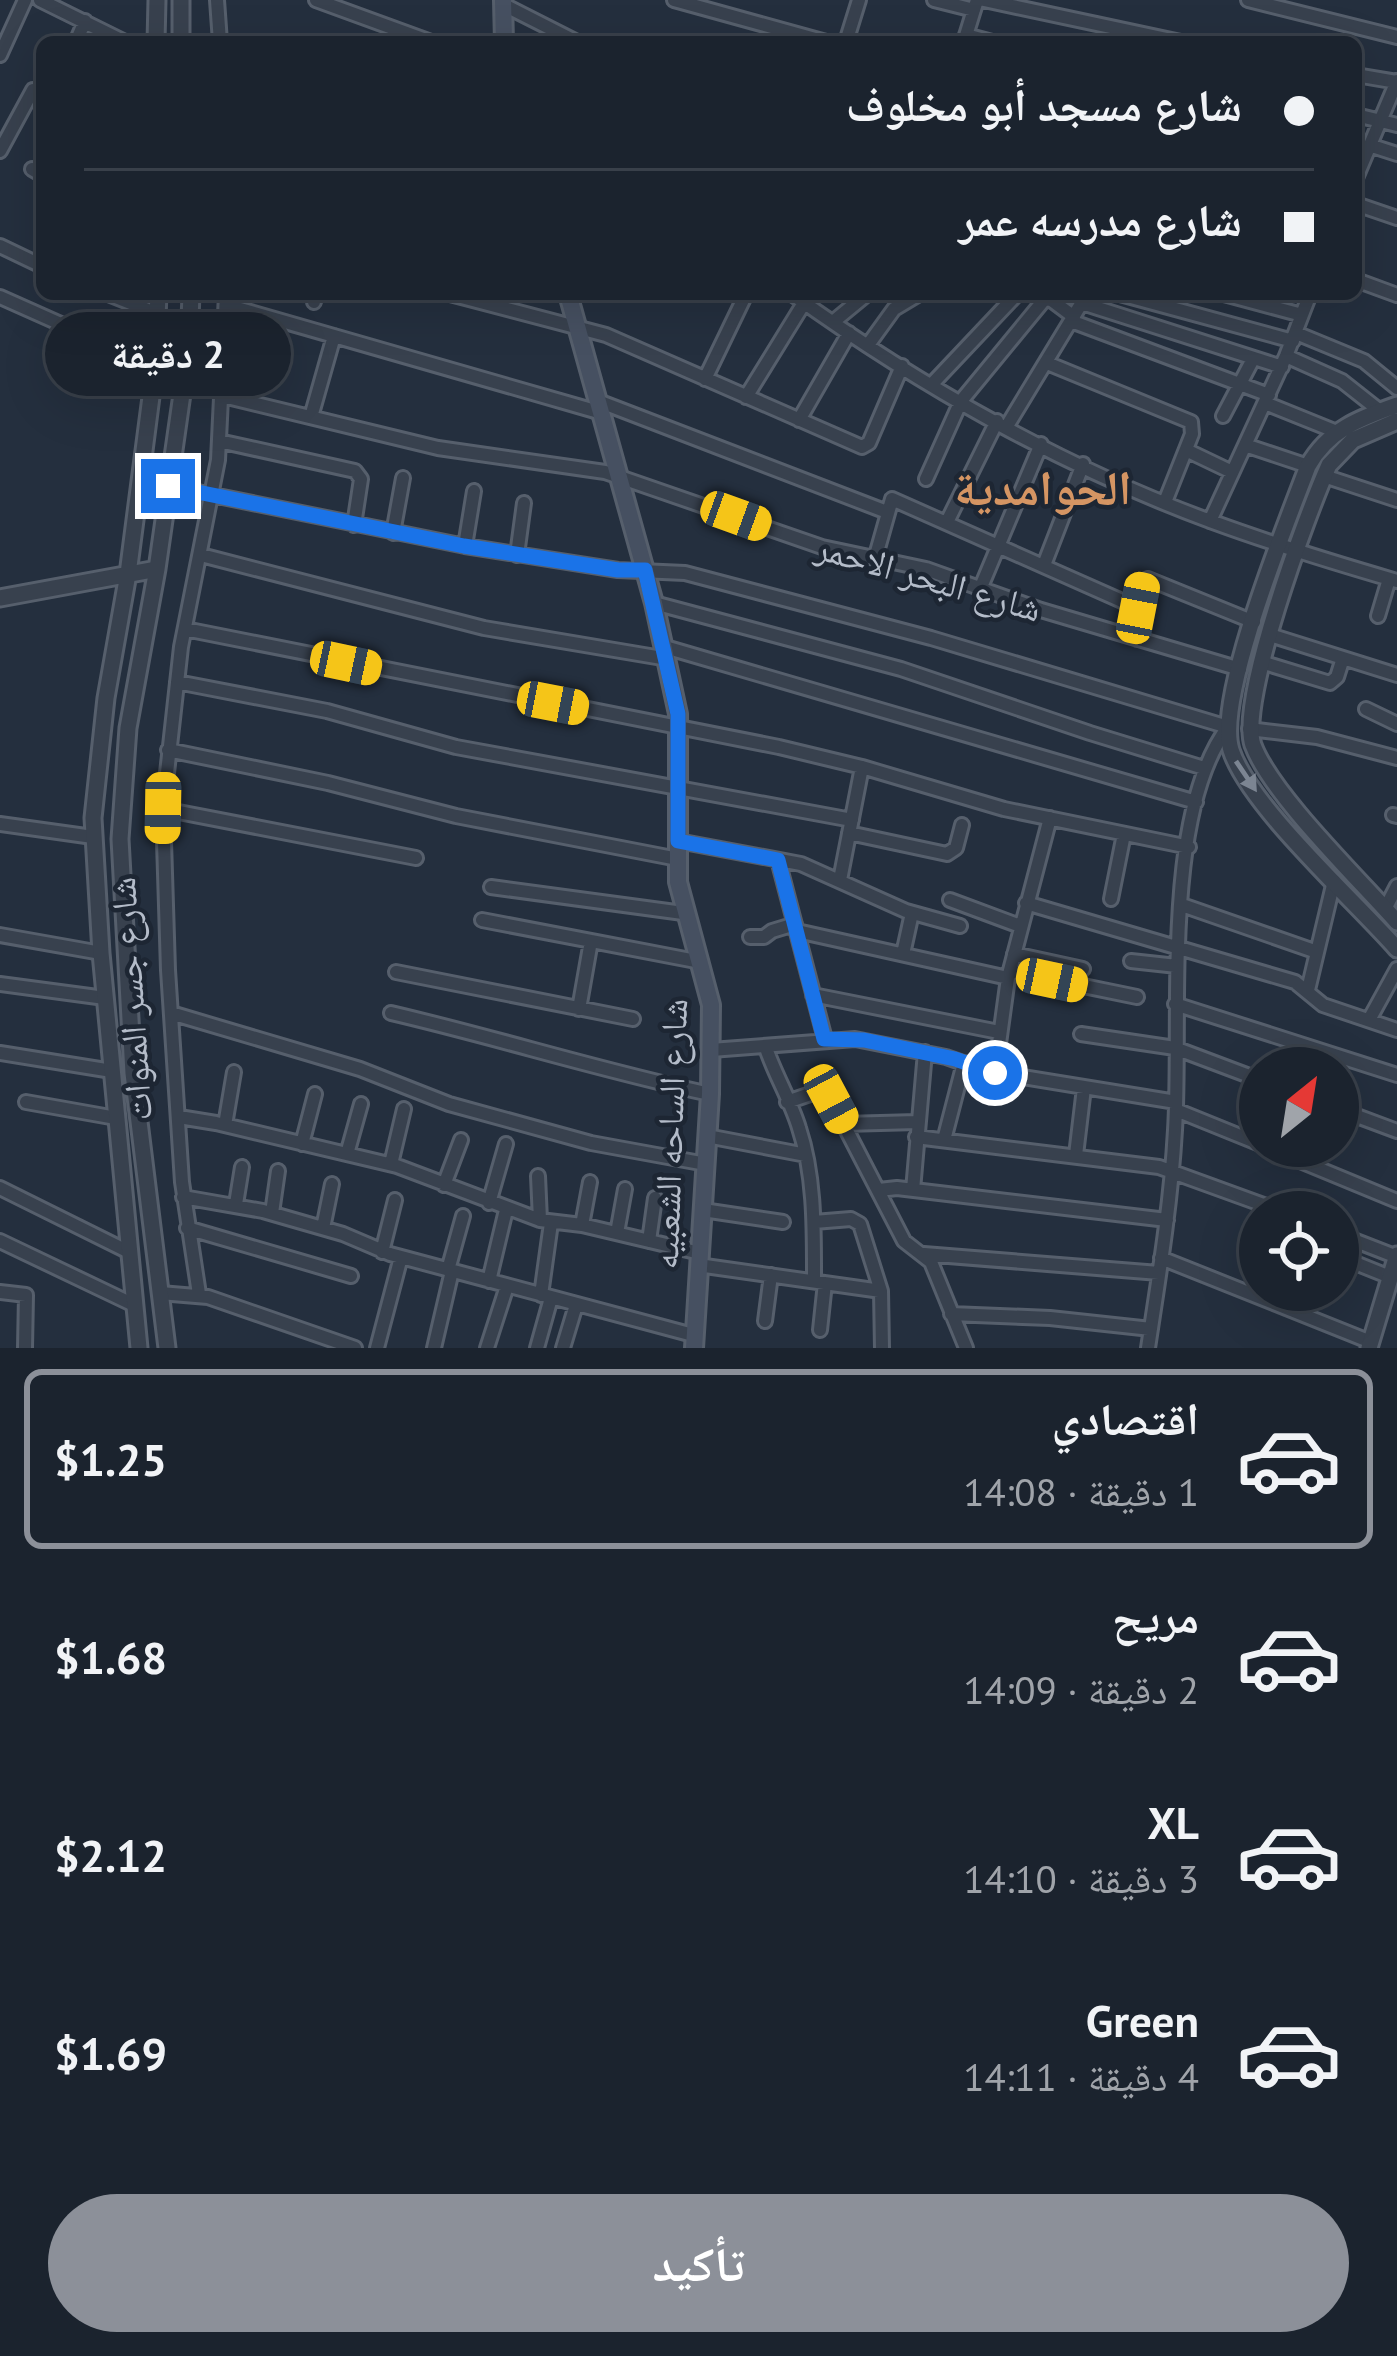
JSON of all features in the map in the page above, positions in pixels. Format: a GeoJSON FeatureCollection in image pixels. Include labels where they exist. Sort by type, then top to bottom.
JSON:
{"type":"FeatureCollection","features":[{"type":"Feature","properties":{"kind":"main road"},"geometry":{"type":"LineString","coordinates":[[500,1],[504,36]]}},
{"type":"Feature","properties":{"kind":"main road","name":"شارع الساحه الشعبيه"},"geometry":{"type":"LineString","coordinates":[[570,300],[655,603],[679,727],[678,850],[683,913],[711,1005],[710,1094],[693,1341]]}},
{"type":"Feature","properties":{"kind":"street"},"geometry":{"type":"LineString","coordinates":[[1,52],[25,0]]}},
{"type":"Feature","properties":{"kind":"street"},"geometry":{"type":"LineString","coordinates":[[40,0],[114,36]]}},
{"type":"Feature","properties":{"kind":"street"},"geometry":{"type":"LineString","coordinates":[[156,36],[157,0]]}},
{"type":"Feature","properties":{"kind":"street"},"geometry":{"type":"LineString","coordinates":[[181,0],[182,36]]}},
{"type":"Feature","properties":{"kind":"street"},"geometry":{"type":"LineString","coordinates":[[218,0],[220,36]]}},
{"type":"Feature","properties":{"kind":"street"},"geometry":{"type":"LineString","coordinates":[[316,0],[415,36]]}},
{"type":"Feature","properties":{"kind":"street"},"geometry":{"type":"LineString","coordinates":[[674,0],[804,36]]}},
{"type":"Feature","properties":{"kind":"street"},"geometry":{"type":"LineString","coordinates":[[848,36],[859,0]]}},
{"type":"Feature","properties":{"kind":"street"},"geometry":{"type":"LineString","coordinates":[[934,0],[978,3],[1150,36]]}},
{"type":"Feature","properties":{"kind":"street"},"geometry":{"type":"LineString","coordinates":[[1248,0],[1297,6],[1397,37]]}},
{"type":"Feature","properties":{"kind":"street"},"geometry":{"type":"LineString","coordinates":[[500,1],[566,36]]}},
{"type":"Feature","properties":{"kind":"street"},"geometry":{"type":"LineString","coordinates":[[966,36],[978,3]]}},
{"type":"Feature","properties":{"kind":"street"},"geometry":{"type":"LineString","coordinates":[[79,36],[85,21]]}},
{"type":"Feature","properties":{"kind":"street"},"geometry":{"type":"LineString","coordinates":[[1362,77],[1396,86],[1364,151],[1397,154]]}},
{"type":"Feature","properties":{"kind":"street"},"geometry":{"type":"LineString","coordinates":[[0,151],[33,90]]}},
{"type":"Feature","properties":{"kind":"street"},"geometry":{"type":"LineString","coordinates":[[1362,116],[1397,125]]}},
{"type":"Feature","properties":{"kind":"street"},"geometry":{"type":"LineString","coordinates":[[1362,206],[1397,218]]}},
{"type":"Feature","properties":{"kind":"street"},"geometry":{"type":"LineString","coordinates":[[0,246],[36,263]]}},
{"type":"Feature","properties":{"kind":"street"},"geometry":{"type":"LineString","coordinates":[[1362,282],[1397,295]]}},
{"type":"Feature","properties":{"kind":"street"},"geometry":{"type":"LineString","coordinates":[[0,297],[154,366]]}},
{"type":"Feature","properties":{"kind":"street"},"geometry":{"type":"LineString","coordinates":[[123,300],[158,314]]}},
{"type":"Feature","properties":{"kind":"street","name":"شارع جسر المنوات"},"geometry":{"type":"LineString","coordinates":[[140,1348],[100,953],[93,837],[106,698],[151,398],[158,300]]}},
{"type":"Feature","properties":{"kind":"street","name":"شارع جسر المنوات"},"geometry":{"type":"LineString","coordinates":[[167,1348],[133,1073],[119,839],[128,728],[157,568],[189,345],[191,300]]}},
{"type":"Feature","properties":{"kind":"street"},"geometry":{"type":"LineString","coordinates":[[199,1294],[183,1197],[163,808],[185,629],[213,493],[226,300],[334,336],[600,407],[887,512]]}},
{"type":"Feature","properties":{"kind":"street"},"geometry":{"type":"LineString","coordinates":[[474,300],[620,340],[866,446],[902,366]]}},
{"type":"Feature","properties":{"kind":"street"},"geometry":{"type":"LineString","coordinates":[[706,379],[743,300]]}},
{"type":"Feature","properties":{"kind":"street"},"geometry":{"type":"LineString","coordinates":[[746,397],[796,300]]}},
{"type":"Feature","properties":{"kind":"street"},"geometry":{"type":"LineString","coordinates":[[802,300],[961,401],[1083,464],[1210,521],[1393,580],[1378,616]]}},
{"type":"Feature","properties":{"kind":"street"},"geometry":{"type":"LineString","coordinates":[[833,322],[860,300]]}},
{"type":"Feature","properties":{"kind":"street"},"geometry":{"type":"LineString","coordinates":[[868,345],[894,309],[909,300]]}},
{"type":"Feature","properties":{"kind":"street"},"geometry":{"type":"LineString","coordinates":[[932,384],[1011,300]]}},
{"type":"Feature","properties":{"kind":"street"},"geometry":{"type":"LineString","coordinates":[[926,479],[961,401],[1044,300]]}},
{"type":"Feature","properties":{"kind":"street"},"geometry":{"type":"LineString","coordinates":[[1053,300],[1072,319],[1240,384],[1337,432]]}},
{"type":"Feature","properties":{"kind":"street"},"geometry":{"type":"LineString","coordinates":[[947,522],[1002,424],[1047,363],[1083,300]]}},
{"type":"Feature","properties":{"kind":"street"},"geometry":{"type":"LineString","coordinates":[[1090,300],[1253,359],[1284,362],[1342,381],[1391,421]]}},
{"type":"Feature","properties":{"kind":"street"},"geometry":{"type":"LineString","coordinates":[[1144,300],[1294,337],[1364,361],[1397,388]]}},
{"type":"Feature","properties":{"kind":"street"},"geometry":{"type":"LineString","coordinates":[[1246,300],[1302,315]]}},
{"type":"Feature","properties":{"kind":"street"},"geometry":{"type":"LineString","coordinates":[[1210,521],[1308,300]]}},
{"type":"Feature","properties":{"kind":"street"},"geometry":{"type":"LineString","coordinates":[[799,420],[849,333]]}},
{"type":"Feature","properties":{"kind":"street"},"geometry":{"type":"LineString","coordinates":[[311,417],[334,336]]}},
{"type":"Feature","properties":{"kind":"street"},"geometry":{"type":"LineString","coordinates":[[1223,416],[1253,359]]}},
{"type":"Feature","properties":{"kind":"street"},"geometry":{"type":"LineString","coordinates":[[1047,363],[1187,418],[1192,426],[1186,450],[1165,502]]}},
{"type":"Feature","properties":{"kind":"street","name":"شارع البحر الاحمر"},"geometry":{"type":"LineString","coordinates":[[223,395],[454,451],[596,470],[822,547],[926,569],[1240,669]]}},
{"type":"Feature","properties":{"kind":"street"},"geometry":{"type":"LineString","coordinates":[[151,398],[178,403]]}},
{"type":"Feature","properties":{"kind":"street"},"geometry":{"type":"LineString","coordinates":[[1397,405],[1391,421],[1344,447],[1324,476],[1261,662],[1252,693],[1250,729],[1269,775],[1397,922]]}},
{"type":"Feature","properties":{"kind":"street"},"geometry":{"type":"LineString","coordinates":[[1149,1348],[1172,1169],[1178,946],[1204,767],[1228,727],[1254,622],[1308,466],[1337,432],[1391,421]]}},
{"type":"Feature","properties":{"kind":"street"},"geometry":{"type":"LineString","coordinates":[[219,441],[355,471],[361,482],[354,525]]}},
{"type":"Feature","properties":{"kind":"street"},"geometry":{"type":"LineString","coordinates":[[981,587],[1041,444]]}},
{"type":"Feature","properties":{"kind":"street"},"geometry":{"type":"LineString","coordinates":[[1245,445],[1308,466]]}},
{"type":"Feature","properties":{"kind":"street"},"geometry":{"type":"LineString","coordinates":[[1186,450],[1232,472]]}},
{"type":"Feature","properties":{"kind":"street"},"geometry":{"type":"LineString","coordinates":[[1044,565],[1083,464]]}},
{"type":"Feature","properties":{"kind":"street"},"geometry":{"type":"LineString","coordinates":[[1324,476],[1397,500]]}},
{"type":"Feature","properties":{"kind":"street"},"geometry":{"type":"LineString","coordinates":[[394,533],[403,478]]}},
{"type":"Feature","properties":{"kind":"street"},"geometry":{"type":"LineString","coordinates":[[168,486],[517,555],[618,570],[685,572],[932,638],[1228,727]]}},
{"type":"Feature","properties":{"kind":"street"},"geometry":{"type":"LineString","coordinates":[[464,546],[474,491]]}},
{"type":"Feature","properties":{"kind":"street"},"geometry":{"type":"LineString","coordinates":[[875,559],[892,499],[1138,608],[1144,616],[1137,639]]}},
{"type":"Feature","properties":{"kind":"street"},"geometry":{"type":"LineString","coordinates":[[517,555],[524,503]]}},
{"type":"Feature","properties":{"kind":"street"},"geometry":{"type":"LineString","coordinates":[[201,555],[484,628],[667,653],[1196,802]]}},
{"type":"Feature","properties":{"kind":"street"},"geometry":{"type":"LineString","coordinates":[[0,598],[157,568]]}},
{"type":"Feature","properties":{"kind":"street"},"geometry":{"type":"LineString","coordinates":[[1138,608],[1148,579],[1254,622]]}},
{"type":"Feature","properties":{"kind":"street"},"geometry":{"type":"LineString","coordinates":[[655,603],[902,669],[1090,734],[1204,767]]}},
{"type":"Feature","properties":{"kind":"street"},"geometry":{"type":"LineString","coordinates":[[185,629],[862,766],[987,804],[1189,847]]}},
{"type":"Feature","properties":{"kind":"street"},"geometry":{"type":"LineString","coordinates":[[1270,634],[1397,675]]}},
{"type":"Feature","properties":{"kind":"street"},"geometry":{"type":"LineString","coordinates":[[1261,662],[1330,683],[1343,658]]}},
{"type":"Feature","properties":{"kind":"street"},"geometry":{"type":"LineString","coordinates":[[177,682],[456,747],[680,788],[850,826],[946,854],[956,848],[962,825]]}},
{"type":"Feature","properties":{"kind":"street"},"geometry":{"type":"LineString","coordinates":[[1366,710],[1397,724]]}},
{"type":"Feature","properties":{"kind":"street"},"geometry":{"type":"LineString","coordinates":[[1335,741],[1339,721]]}},
{"type":"Feature","properties":{"kind":"street"},"geometry":{"type":"LineString","coordinates":[[1228,727],[1232,754],[1244,776],[1397,949]]}},
{"type":"Feature","properties":{"kind":"street"},"geometry":{"type":"LineString","coordinates":[[1250,729],[1335,741],[1397,758]]}},
{"type":"Feature","properties":{"kind":"street"},"geometry":{"type":"LineString","coordinates":[[168,750],[456,816],[808,866],[912,914],[960,926]]}},
{"type":"Feature","properties":{"kind":"street"},"geometry":{"type":"LineString","coordinates":[[840,880],[862,766]]}},
{"type":"Feature","properties":{"kind":"street"},"geometry":{"type":"LineString","coordinates":[[163,808],[416,858]]}},
{"type":"Feature","properties":{"kind":"street"},"geometry":{"type":"LineString","coordinates":[[995,1073],[1013,954],[1050,818]]}},
{"type":"Feature","properties":{"kind":"street"},"geometry":{"type":"LineString","coordinates":[[0,824],[93,837]]}},
{"type":"Feature","properties":{"kind":"street"},"geometry":{"type":"LineString","coordinates":[[1111,899],[1124,834]]}},
{"type":"Feature","properties":{"kind":"street"},"geometry":{"type":"LineString","coordinates":[[778,860],[824,1039]]}},
{"type":"Feature","properties":{"kind":"street"},"geometry":{"type":"LineString","coordinates":[[1308,990],[1334,881]]}},
{"type":"Feature","properties":{"kind":"street"},"geometry":{"type":"LineString","coordinates":[[1385,909],[1397,886]]}},
{"type":"Feature","properties":{"kind":"street"},"geometry":{"type":"LineString","coordinates":[[490,887],[683,913]]}},
{"type":"Feature","properties":{"kind":"street"},"geometry":{"type":"LineString","coordinates":[[950,900],[1020,926]]}},
{"type":"Feature","properties":{"kind":"street"},"geometry":{"type":"LineString","coordinates":[[1026,903],[1287,979],[1323,1005],[1397,1030]]}},
{"type":"Feature","properties":{"kind":"street"},"geometry":{"type":"LineString","coordinates":[[1182,905],[1317,952]]}},
{"type":"Feature","properties":{"kind":"street"},"geometry":{"type":"LineString","coordinates":[[903,954],[912,914]]}},
{"type":"Feature","properties":{"kind":"street"},"geometry":{"type":"LineString","coordinates":[[482,920],[701,962]]}},
{"type":"Feature","properties":{"kind":"street"},"geometry":{"type":"LineString","coordinates":[[750,937],[796,928],[903,954],[1137,998]]}},
{"type":"Feature","properties":{"kind":"street"},"geometry":{"type":"LineString","coordinates":[[0,935],[100,953]]}},
{"type":"Feature","properties":{"kind":"street"},"geometry":{"type":"LineString","coordinates":[[579,1009],[591,941]]}},
{"type":"Feature","properties":{"kind":"street"},"geometry":{"type":"LineString","coordinates":[[1013,954],[1083,969]]}},
{"type":"Feature","properties":{"kind":"street"},"geometry":{"type":"LineString","coordinates":[[1132,962],[1177,966]]}},
{"type":"Feature","properties":{"kind":"street"},"geometry":{"type":"LineString","coordinates":[[1369,1020],[1397,969]]}},
{"type":"Feature","properties":{"kind":"street"},"geometry":{"type":"LineString","coordinates":[[396,972],[632,1019]]}},
{"type":"Feature","properties":{"kind":"street"},"geometry":{"type":"LineString","coordinates":[[0,984],[105,998]]}},
{"type":"Feature","properties":{"kind":"street"},"geometry":{"type":"LineString","coordinates":[[813,994],[999,1032]]}},
{"type":"Feature","properties":{"kind":"street"},"geometry":{"type":"LineString","coordinates":[[1175,1004],[1397,1075]]}},
{"type":"Feature","properties":{"kind":"street"},"geometry":{"type":"LineString","coordinates":[[171,1013],[360,1070],[464,1108],[591,1143],[706,1164]]}},
{"type":"Feature","properties":{"kind":"street"},"geometry":{"type":"LineString","coordinates":[[391,1013],[531,1047],[600,1070],[710,1094]]}},
{"type":"Feature","properties":{"kind":"street"},"geometry":{"type":"LineString","coordinates":[[1082,1034],[1175,1048],[1239,1072]]}},
{"type":"Feature","properties":{"kind":"street"},"geometry":{"type":"LineString","coordinates":[[712,1050],[855,1039],[925,1052],[995,1073],[1176,1106],[1239,1135]]}},
{"type":"Feature","properties":{"kind":"street"},"geometry":{"type":"LineString","coordinates":[[766,1048],[806,1155],[820,1330]]}},
{"type":"Feature","properties":{"kind":"street"},"geometry":{"type":"LineString","coordinates":[[913,1190],[925,1052]]}},
{"type":"Feature","properties":{"kind":"street"},"geometry":{"type":"LineString","coordinates":[[0,1053],[112,1071]]}},
{"type":"Feature","properties":{"kind":"street"},"geometry":{"type":"LineString","coordinates":[[944,1140],[964,1063]]}},
{"type":"Feature","properties":{"kind":"street"},"geometry":{"type":"LineString","coordinates":[[225,1125],[234,1072]]}},
{"type":"Feature","properties":{"kind":"street"},"geometry":{"type":"LineString","coordinates":[[1076,1155],[1084,1088]]}},
{"type":"Feature","properties":{"kind":"street"},"geometry":{"type":"LineString","coordinates":[[787,1102],[823,1092],[904,1241],[923,1253],[935,1270],[966,1348]]}},
{"type":"Feature","properties":{"kind":"street"},"geometry":{"type":"LineString","coordinates":[[302,1144],[316,1094]]}},
{"type":"Feature","properties":{"kind":"street"},"geometry":{"type":"LineString","coordinates":[[26,1102],[116,1118]]}},
{"type":"Feature","properties":{"kind":"street"},"geometry":{"type":"LineString","coordinates":[[347,1154],[361,1104]]}},
{"type":"Feature","properties":{"kind":"street"},"geometry":{"type":"LineString","coordinates":[[391,1164],[404,1109]]}},
{"type":"Feature","properties":{"kind":"street"},"geometry":{"type":"LineString","coordinates":[[1359,1116],[1397,1131]]}},
{"type":"Feature","properties":{"kind":"street"},"geometry":{"type":"LineString","coordinates":[[179,1118],[391,1164],[545,1222],[617,1233],[771,1275],[881,1291]]}},
{"type":"Feature","properties":{"kind":"street"},"geometry":{"type":"LineString","coordinates":[[844,1124],[916,1130],[944,1140],[1172,1169],[1239,1195]]}},
{"type":"Feature","properties":{"kind":"street"},"geometry":{"type":"LineString","coordinates":[[707,1136],[806,1155]]}},
{"type":"Feature","properties":{"kind":"street"},"geometry":{"type":"LineString","coordinates":[[444,1185],[461,1140]]}},
{"type":"Feature","properties":{"kind":"street"},"geometry":{"type":"LineString","coordinates":[[488,1203],[506,1144]]}},
{"type":"Feature","properties":{"kind":"street"},"geometry":{"type":"LineString","coordinates":[[236,1204],[242,1167]]}},
{"type":"Feature","properties":{"kind":"street"},"geometry":{"type":"LineString","coordinates":[[1315,1167],[1397,1201]]}},
{"type":"Feature","properties":{"kind":"street"},"geometry":{"type":"LineString","coordinates":[[272,1214],[278,1171]]}},
{"type":"Feature","properties":{"kind":"street"},"geometry":{"type":"LineString","coordinates":[[537,1348],[546,1296],[545,1222],[538,1176]]}},
{"type":"Feature","properties":{"kind":"street"},"geometry":{"type":"LineString","coordinates":[[582,1225],[590,1182]]}},
{"type":"Feature","properties":{"kind":"street"},"geometry":{"type":"LineString","coordinates":[[323,1228],[332,1184]]}},
{"type":"Feature","properties":{"kind":"street"},"geometry":{"type":"LineString","coordinates":[[0,1188],[129,1252]]}},
{"type":"Feature","properties":{"kind":"street"},"geometry":{"type":"LineString","coordinates":[[617,1233],[626,1189]]}},
{"type":"Feature","properties":{"kind":"street"},"geometry":{"type":"LineString","coordinates":[[879,1190],[1166,1220]]}},
{"type":"Feature","properties":{"kind":"street"},"geometry":{"type":"LineString","coordinates":[[183,1197],[236,1204],[323,1228],[382,1252],[693,1341]]}},
{"type":"Feature","properties":{"kind":"street"},"geometry":{"type":"LineString","coordinates":[[649,1241],[655,1198]]}},
{"type":"Feature","properties":{"kind":"street"},"geometry":{"type":"LineString","coordinates":[[382,1252],[395,1200]]}},
{"type":"Feature","properties":{"kind":"street"},"geometry":{"type":"LineString","coordinates":[[489,1281],[506,1210]]}},
{"type":"Feature","properties":{"kind":"street"},"geometry":{"type":"LineString","coordinates":[[703,1210],[783,1222]]}},
{"type":"Feature","properties":{"kind":"street"},"geometry":{"type":"LineString","coordinates":[[434,1348],[463,1216]]}},
{"type":"Feature","properties":{"kind":"street"},"geometry":{"type":"LineString","coordinates":[[814,1222],[858,1221],[881,1291],[882,1348]]}},
{"type":"Feature","properties":{"kind":"street"},"geometry":{"type":"LineString","coordinates":[[187,1228],[351,1276]]}},
{"type":"Feature","properties":{"kind":"street"},"geometry":{"type":"LineString","coordinates":[[0,1240],[134,1305]]}},
{"type":"Feature","properties":{"kind":"street"},"geometry":{"type":"LineString","coordinates":[[923,1253],[1160,1265],[1370,1345],[1397,1256],[1359,1242]]}},
{"type":"Feature","properties":{"kind":"street"},"geometry":{"type":"LineString","coordinates":[[377,1348],[401,1257]]}},
{"type":"Feature","properties":{"kind":"street"},"geometry":{"type":"LineString","coordinates":[[1359,1264],[1390,1277]]}},
{"type":"Feature","properties":{"kind":"street"},"geometry":{"type":"LineString","coordinates":[[765,1321],[771,1275]]}},
{"type":"Feature","properties":{"kind":"street"},"geometry":{"type":"LineString","coordinates":[[487,1348],[507,1286]]}},
{"type":"Feature","properties":{"kind":"street"},"geometry":{"type":"LineString","coordinates":[[0,1292],[26,1294],[25,1348]]}},
{"type":"Feature","properties":{"kind":"street"},"geometry":{"type":"LineString","coordinates":[[160,1293],[199,1294],[355,1348]]}},
{"type":"Feature","properties":{"kind":"street"},"geometry":{"type":"LineString","coordinates":[[563,1348],[575,1305]]}},
{"type":"Feature","properties":{"kind":"street"},"geometry":{"type":"LineString","coordinates":[[951,1314],[1151,1329]]}},
{"type":"Feature","properties":{"kind":"district","name":"الحوامدية"},"geometry":{"type":"Point","coordinates":[1043,487]}},
{"type":"Feature","properties":{"kind":"route"},"geometry":{"type":"LineString","coordinates":[[168,486],[464,546],[645,570],[678,714],[678,841],[778,860],[824,1039],[864,1040],[955,1059],[995,1073]]}}]}
